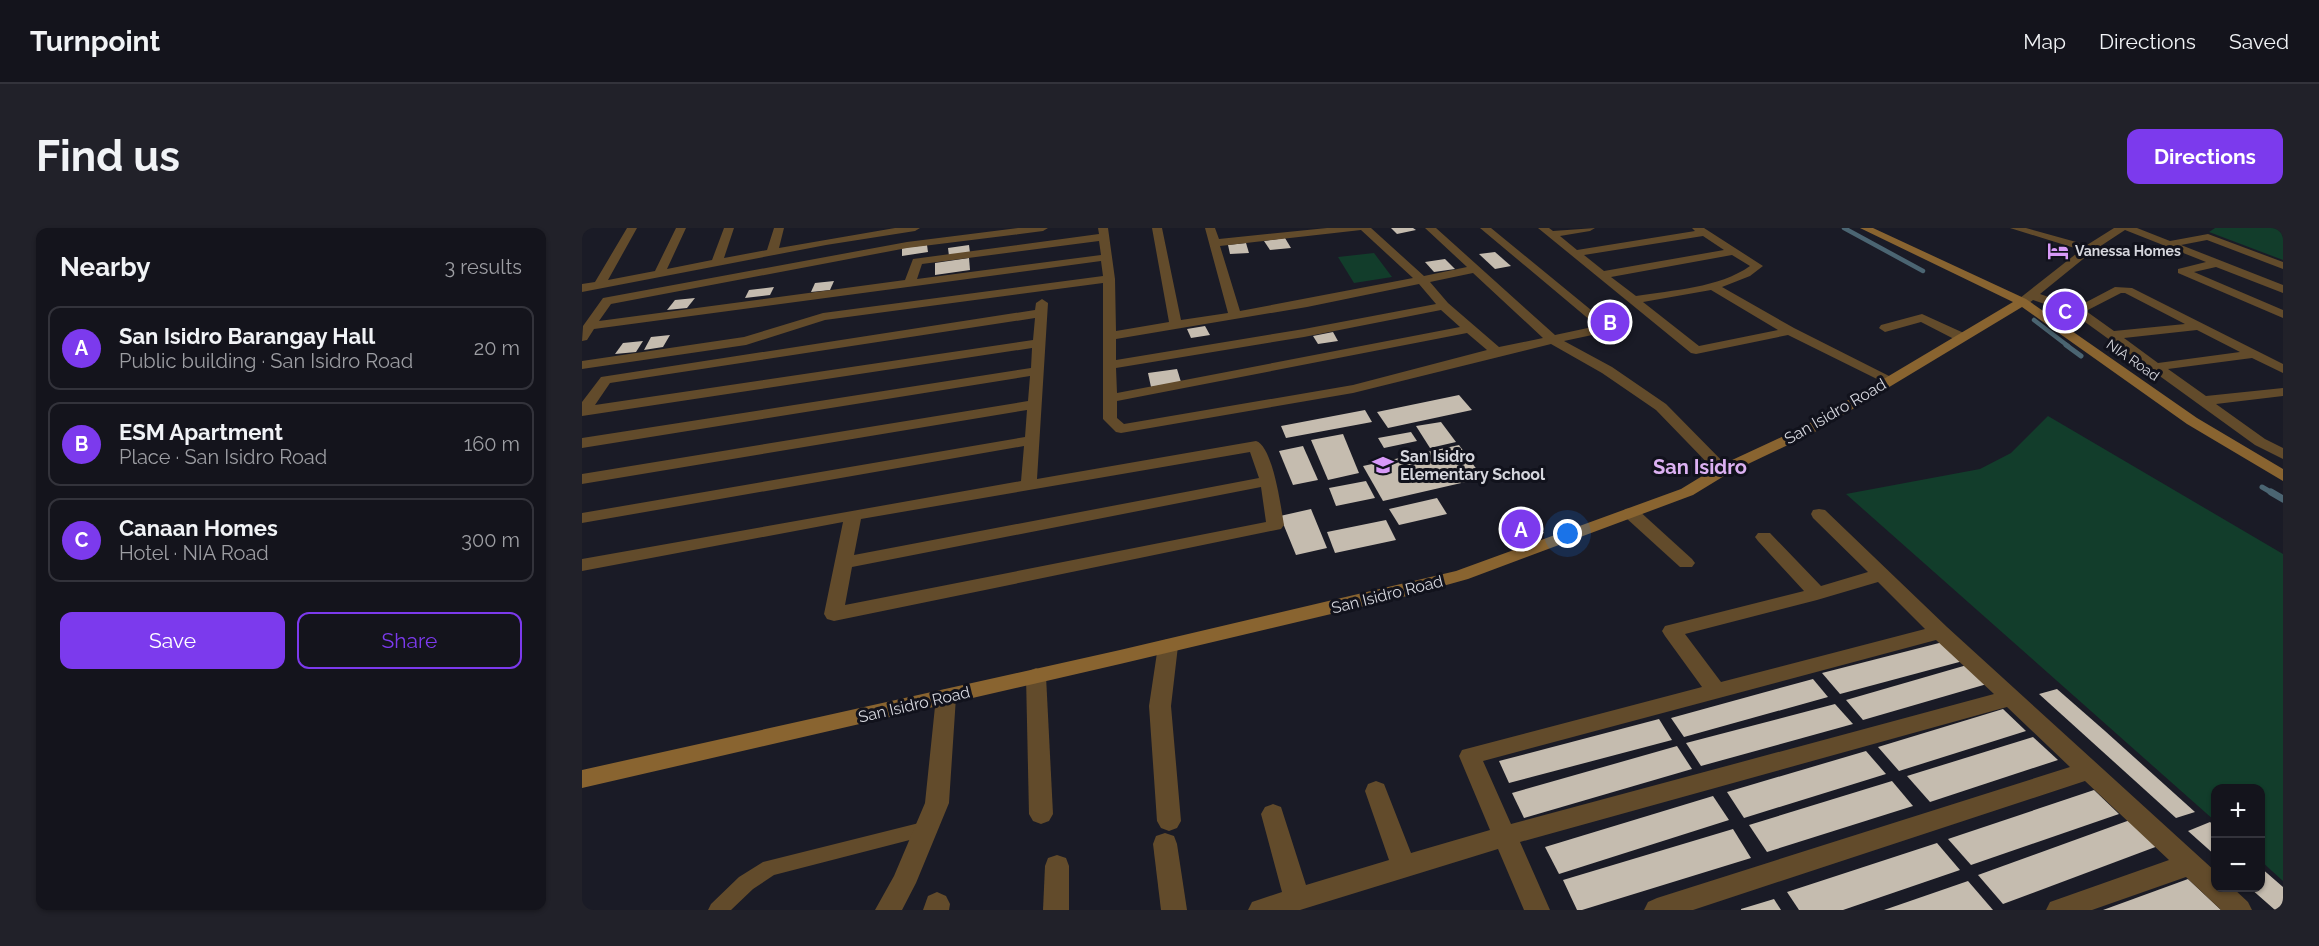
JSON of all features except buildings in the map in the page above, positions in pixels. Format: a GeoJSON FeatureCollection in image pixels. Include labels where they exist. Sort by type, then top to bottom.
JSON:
{"type":"FeatureCollection","features":[{"type":"Feature","properties":{"kind":"street"},"geometry":{"type":"LineString","coordinates":[[599,285],[632,228]]}},
{"type":"Feature","properties":{"kind":"street"},"geometry":{"type":"LineString","coordinates":[[659,274],[681,228]]}},
{"type":"Feature","properties":{"kind":"street"},"geometry":{"type":"LineString","coordinates":[[717,263],[729,228]]}},
{"type":"Feature","properties":{"kind":"street"},"geometry":{"type":"LineString","coordinates":[[772,253],[779,228]]}},
{"type":"Feature","properties":{"kind":"street"},"geometry":{"type":"LineString","coordinates":[[826,242],[828,228]]}},
{"type":"Feature","properties":{"kind":"street"},"geometry":{"type":"LineString","coordinates":[[582,288],[772,253],[876,231],[915,228]]}},
{"type":"Feature","properties":{"kind":"street"},"geometry":{"type":"LineString","coordinates":[[582,337],[607,301],[907,245],[1043,228]]}},
{"type":"Feature","properties":{"kind":"street"},"geometry":{"type":"LineString","coordinates":[[1157,228],[1176,326]]}},
{"type":"Feature","properties":{"kind":"street"},"geometry":{"type":"LineString","coordinates":[[1210,228],[1235,315]]}},
{"type":"Feature","properties":{"kind":"street"},"geometry":{"type":"LineString","coordinates":[[1214,243],[1357,228]]}},
{"type":"Feature","properties":{"kind":"street"},"geometry":{"type":"LineString","coordinates":[[1365,228],[1423,281],[1444,306],[1496,352]]}},
{"type":"Feature","properties":{"kind":"street"},"geometry":{"type":"LineString","coordinates":[[1430,228],[1553,340],[1607,370],[1660,407],[1723,470]]}},
{"type":"Feature","properties":{"kind":"street"},"geometry":{"type":"LineString","coordinates":[[910,282],[917,261],[1103,233],[1109,279],[1110,419],[1121,429],[1353,389],[1496,352],[1606,328],[1485,228]]}},
{"type":"Feature","properties":{"kind":"street"},"geometry":{"type":"LineString","coordinates":[[1547,231],[1590,228]]}},
{"type":"Feature","properties":{"kind":"street","name":"NIA Road"},"geometry":{"type":"LineString","coordinates":[[1865,228],[2027,299],[2192,421],[2283,476]]}},
{"type":"Feature","properties":{"kind":"street"},"geometry":{"type":"LineString","coordinates":[[2015,228],[2088,249]]}},
{"type":"Feature","properties":{"kind":"street","name":"San Isidro Road"},"geometry":{"type":"LineString","coordinates":[[582,779],[1168,646],[1462,575],[1687,492],[1723,470],[1808,430],[2027,299],[2088,249],[2121,228]]}},
{"type":"Feature","properties":{"kind":"street"},"geometry":{"type":"LineString","coordinates":[[2128,228],[2283,289]]}},
{"type":"Feature","properties":{"kind":"street"},"geometry":{"type":"LineString","coordinates":[[1577,254],[1700,230],[1756,266],[1746,274],[1713,286],[1634,300]]}},
{"type":"Feature","properties":{"kind":"street"},"geometry":{"type":"LineString","coordinates":[[1547,231],[1696,350],[1790,331]]}},
{"type":"Feature","properties":{"kind":"street"},"geometry":{"type":"LineString","coordinates":[[2171,244],[2208,237],[2283,266]]}},
{"type":"Feature","properties":{"kind":"street"},"geometry":{"type":"LineString","coordinates":[[1603,275],[1734,251]]}},
{"type":"Feature","properties":{"kind":"street"},"geometry":{"type":"LineString","coordinates":[[589,326],[1107,257]]}},
{"type":"Feature","properties":{"kind":"street"},"geometry":{"type":"LineString","coordinates":[[2218,263],[2182,271],[2283,314]]}},
{"type":"Feature","properties":{"kind":"street"},"geometry":{"type":"LineString","coordinates":[[1110,336],[1423,281],[1476,269]]}},
{"type":"Feature","properties":{"kind":"street"},"geometry":{"type":"LineString","coordinates":[[582,365],[746,341],[823,317],[1109,279]]}},
{"type":"Feature","properties":{"kind":"street"},"geometry":{"type":"LineString","coordinates":[[1713,286],[1790,331],[1890,380]]}},
{"type":"Feature","properties":{"kind":"street"},"geometry":{"type":"LineString","coordinates":[[2078,311],[2119,289],[2124,289],[2283,369]]}},
{"type":"Feature","properties":{"kind":"street"},"geometry":{"type":"LineString","coordinates":[[2027,299],[2078,311],[2115,335],[2260,442],[2283,454]]}},
{"type":"Feature","properties":{"kind":"street"},"geometry":{"type":"LineString","coordinates":[[1111,365],[1304,333],[1444,306]]}},
{"type":"Feature","properties":{"kind":"street"},"geometry":{"type":"LineString","coordinates":[[582,411],[606,380],[1042,308],[1029,484]]}},
{"type":"Feature","properties":{"kind":"street"},"geometry":{"type":"LineString","coordinates":[[1885,328],[1922,318],[1961,337]]}},
{"type":"Feature","properties":{"kind":"street"},"geometry":{"type":"LineString","coordinates":[[2115,335],[2200,326]]}},
{"type":"Feature","properties":{"kind":"street"},"geometry":{"type":"LineString","coordinates":[[1111,398],[1470,329]]}},
{"type":"Feature","properties":{"kind":"street"},"geometry":{"type":"LineString","coordinates":[[582,411],[1039,343]]}},
{"type":"Feature","properties":{"kind":"street"},"geometry":{"type":"LineString","coordinates":[[2156,367],[2254,354]]}},
{"type":"Feature","properties":{"kind":"street"},"geometry":{"type":"LineString","coordinates":[[582,443],[1037,371]]}},
{"type":"Feature","properties":{"kind":"street"},"geometry":{"type":"LineString","coordinates":[[2203,401],[2283,392]]}},
{"type":"Feature","properties":{"kind":"street"},"geometry":{"type":"LineString","coordinates":[[582,479],[1035,404]]}},
{"type":"Feature","properties":{"kind":"street"},"geometry":{"type":"LineString","coordinates":[[582,518],[1032,440]]}},
{"type":"Feature","properties":{"kind":"street"},"geometry":{"type":"LineString","coordinates":[[582,565],[854,514],[1256,446],[1268,481],[1275,525],[834,614],[854,514]]}},
{"type":"Feature","properties":{"kind":"street"},"geometry":{"type":"LineString","coordinates":[[845,563],[1268,481]]}},
{"type":"Feature","properties":{"kind":"street"},"geometry":{"type":"LineString","coordinates":[[1632,513],[1686,563]]}},
{"type":"Feature","properties":{"kind":"street"},"geometry":{"type":"LineString","coordinates":[[1819,514],[1940,632],[2239,910]]}},
{"type":"Feature","properties":{"kind":"street"},"geometry":{"type":"LineString","coordinates":[[1764,537],[1817,594]]}},
{"type":"Feature","properties":{"kind":"street"},"geometry":{"type":"LineString","coordinates":[[1717,692],[1672,631],[1817,594],[1882,574]]}},
{"type":"Feature","properties":{"kind":"street"},"geometry":{"type":"LineString","coordinates":[[1538,910],[1470,756],[1940,632]]}},
{"type":"Feature","properties":{"kind":"street"},"geometry":{"type":"LineString","coordinates":[[1168,646],[1160,706],[1174,910]]}},
{"type":"Feature","properties":{"kind":"street"},"geometry":{"type":"LineString","coordinates":[[1036,676],[1041,814]]}},
{"type":"Feature","properties":{"kind":"street"},"geometry":{"type":"LineString","coordinates":[[888,910],[903,883],[937,803],[946,697]]}},
{"type":"Feature","properties":{"kind":"street"},"geometry":{"type":"LineString","coordinates":[[1261,910],[1505,836],[2010,698]]}},
{"type":"Feature","properties":{"kind":"street"},"geometry":{"type":"LineString","coordinates":[[1657,910],[2089,770]]}},
{"type":"Feature","properties":{"kind":"street"},"geometry":{"type":"LineString","coordinates":[[1376,791],[1404,867]]}},
{"type":"Feature","properties":{"kind":"street"},"geometry":{"type":"LineString","coordinates":[[1273,814],[1298,899]]}},
{"type":"Feature","properties":{"kind":"street"},"geometry":{"type":"LineString","coordinates":[[2060,910],[2190,864]]}},
{"type":"Feature","properties":{"kind":"street"},"geometry":{"type":"LineString","coordinates":[[1056,910],[1057,866]]}},
{"type":"Feature","properties":{"kind":"lane"},"geometry":{"type":"LineString","coordinates":[[718,910],[746,883],[771,868],[927,829]]}},
{"type":"Feature","properties":{"kind":"green space"},"geometry":{"type":"Polygon","coordinates":[[[2215,228],[2283,228],[2283,260],[2209,232],[2215,228]]]}},
{"type":"Feature","properties":{"kind":"green space"},"geometry":{"type":"Polygon","coordinates":[[[1374,253],[1392,277],[1354,283],[1338,257],[1374,253]]]}},
{"type":"Feature","properties":{"kind":"green space"},"geometry":{"type":"Polygon","coordinates":[[[2048,416],[2283,554],[2283,881],[2265,865],[2265,784],[2211,784],[2211,817],[1846,494],[1980,469],[2011,453],[2048,416]]]}},
{"type":"Feature","properties":{"kind":"waterway"},"geometry":{"type":"LineString","coordinates":[[1844,228],[1923,271]]}},
{"type":"Feature","properties":{"kind":"waterway"},"geometry":{"type":"LineString","coordinates":[[2034,320],[2068,346]]}},
{"type":"Feature","properties":{"kind":"waterway"},"geometry":{"type":"LineString","coordinates":[[2066,345],[2081,356]]}},
{"type":"Feature","properties":{"kind":"waterway"},"geometry":{"type":"LineString","coordinates":[[2262,487],[2274,494]]}},
{"type":"Feature","properties":{"kind":"waterway"},"geometry":{"type":"LineString","coordinates":[[2271,492],[2283,499]]}},
{"type":"Feature","properties":{"kind":"place","name":"Vanessa Homes"},"geometry":{"type":"Point","coordinates":[2058,251]}},
{"type":"Feature","properties":{"kind":"place","name":"Canaan Homes"},"geometry":{"type":"Point","coordinates":[2065,311]}},
{"type":"Feature","properties":{"kind":"place","name":"ESM Apartment"},"geometry":{"type":"Point","coordinates":[1610,322]}},
{"type":"Feature","properties":{"kind":"place","name":"San Isidro Elementary School"},"geometry":{"type":"Point","coordinates":[1383,465]}},
{"type":"Feature","properties":{"kind":"place","name":"San Isidro Barangay Hall"},"geometry":{"type":"Point","coordinates":[1521,529]}},
{"type":"Feature","properties":{"kind":"district","name":"San Isidro"},"geometry":{"type":"Point","coordinates":[1700,467]}}]}
